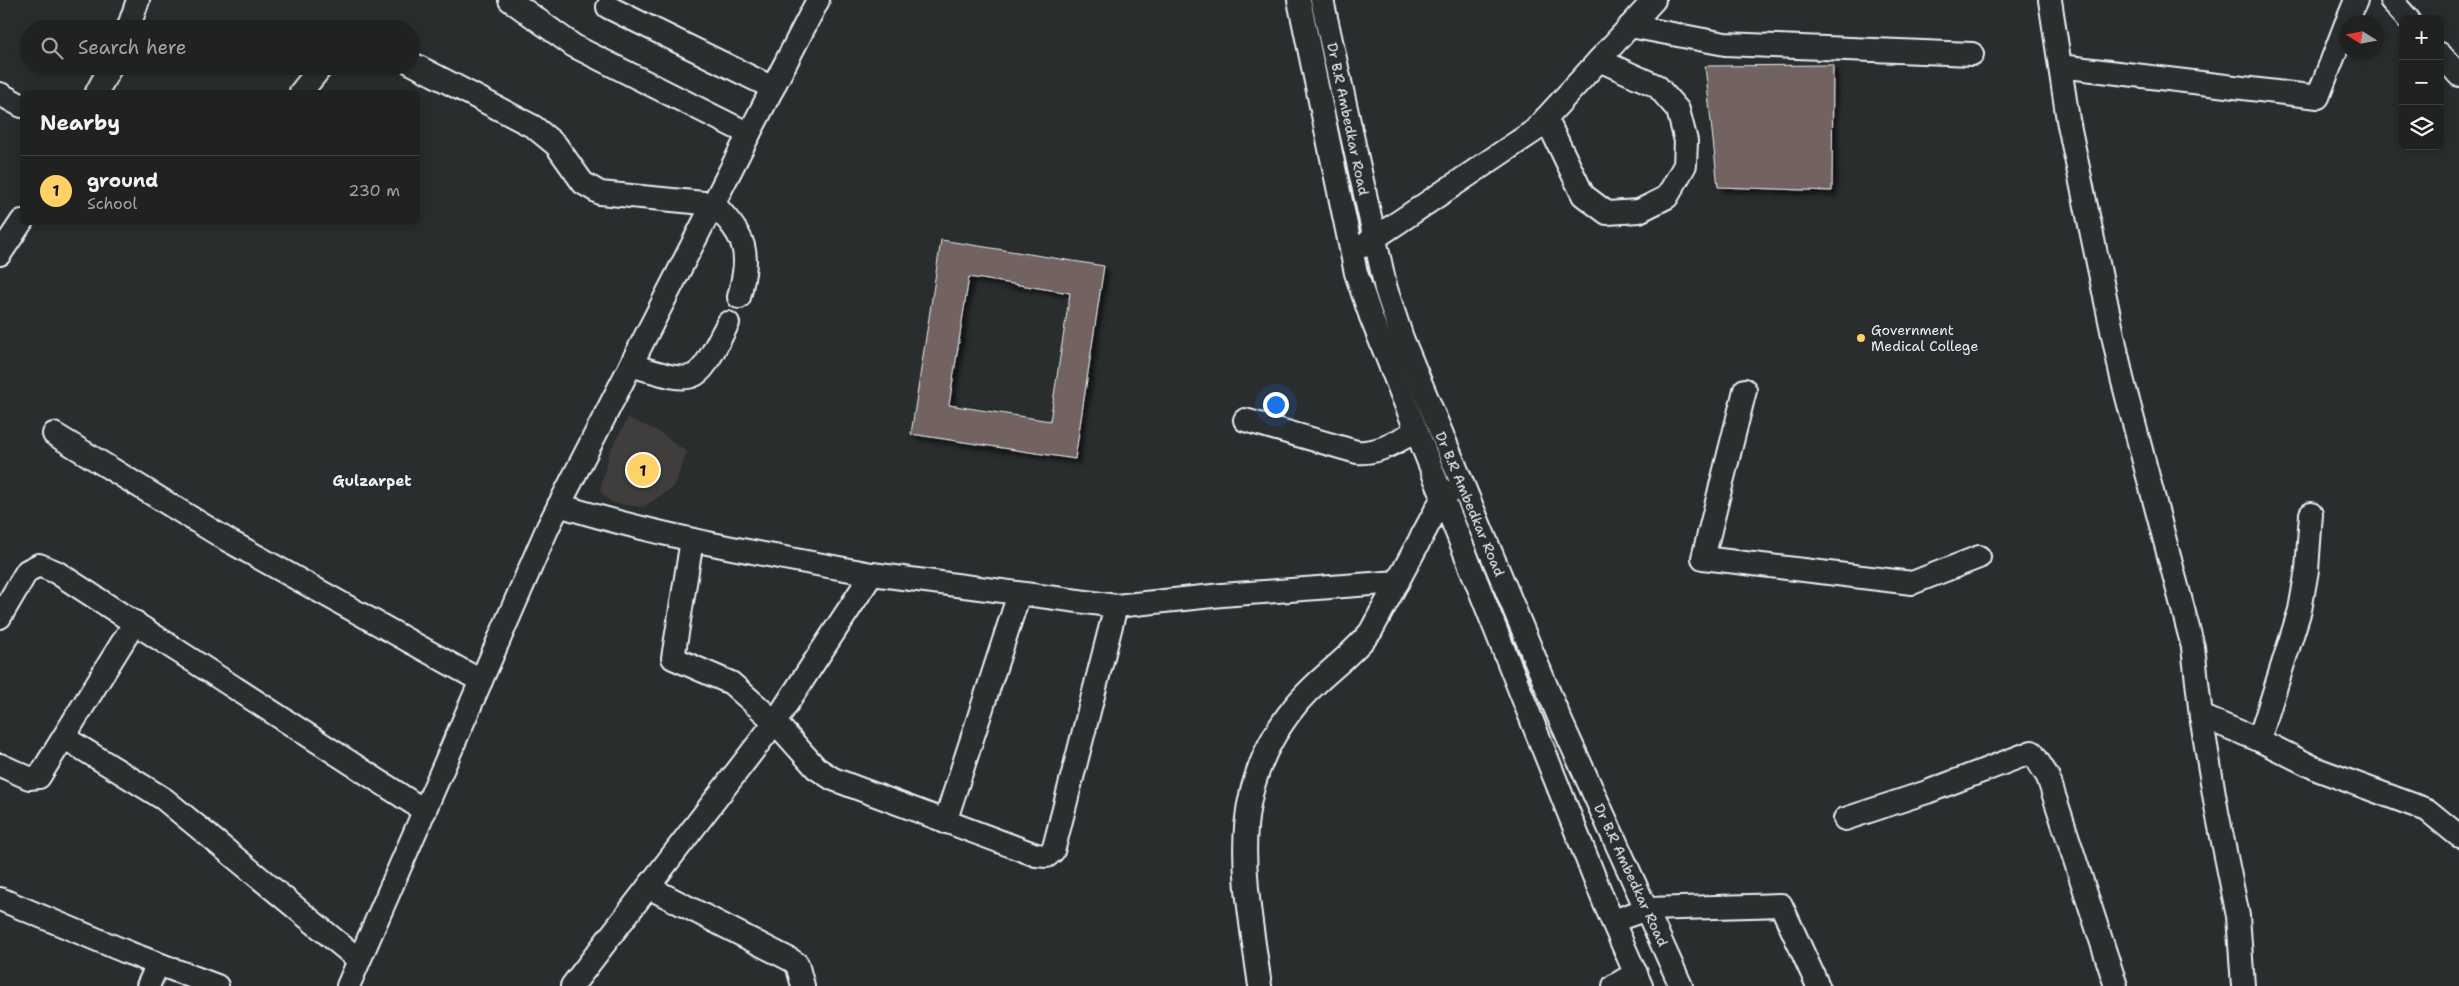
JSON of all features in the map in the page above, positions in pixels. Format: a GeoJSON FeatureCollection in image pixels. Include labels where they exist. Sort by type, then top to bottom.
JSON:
{"type":"FeatureCollection","features":[{"type":"Feature","properties":{"kind":"street"},"geometry":{"type":"LineString","coordinates":[[131,20],[138,0]]}},
{"type":"Feature","properties":{"kind":"street"},"geometry":{"type":"LineString","coordinates":[[510,0],[574,46],[749,134]]}},
{"type":"Feature","properties":{"kind":"street"},"geometry":{"type":"LineString","coordinates":[[348,986],[559,505],[818,0]]}},
{"type":"Feature","properties":{"kind":"street","name":"Dr B.R Ambedkar Road"},"geometry":{"type":"LineString","coordinates":[[1298,0],[1352,253],[1371,317],[1638,980]]}},
{"type":"Feature","properties":{"kind":"street","name":"Dr B.R Ambedkar Road"},"geometry":{"type":"LineString","coordinates":[[1322,0],[1374,239],[1386,289],[1402,338],[1559,717],[1681,986]]}},
{"type":"Feature","properties":{"kind":"street"},"geometry":{"type":"LineString","coordinates":[[2050,0],[2068,120],[2122,378],[2193,647],[2201,716],[2217,812],[2238,916],[2243,986]]}},
{"type":"Feature","properties":{"kind":"street"},"geometry":{"type":"LineString","coordinates":[[2350,15],[2356,0]]}},
{"type":"Feature","properties":{"kind":"street"},"geometry":{"type":"LineString","coordinates":[[1352,253],[1534,132],[1630,26],[1646,3]]}},
{"type":"Feature","properties":{"kind":"street"},"geometry":{"type":"LineString","coordinates":[[608,7],[773,88]]}},
{"type":"Feature","properties":{"kind":"street"},"geometry":{"type":"LineString","coordinates":[[1630,26],[1725,44],[1972,54]]}},
{"type":"Feature","properties":{"kind":"street"},"geometry":{"type":"LineString","coordinates":[[2060,66],[2318,97],[2339,43]]}},
{"type":"Feature","properties":{"kind":"street"},"geometry":{"type":"LineString","coordinates":[[2444,58],[2459,75]]}},
{"type":"Feature","properties":{"kind":"street"},"geometry":{"type":"LineString","coordinates":[[1546,118],[1583,195],[1607,213],[1639,211],[1667,197],[1685,165],[1686,141],[1678,110],[1657,86],[1599,60]]}},
{"type":"Feature","properties":{"kind":"street"},"geometry":{"type":"LineString","coordinates":[[420,67],[534,127],[556,145],[583,183],[592,190],[600,193],[714,204],[735,227],[741,238],[746,255],[745,275],[739,297]]}},
{"type":"Feature","properties":{"kind":"street"},"geometry":{"type":"LineString","coordinates":[[98,90],[106,75]]}},
{"type":"Feature","properties":{"kind":"street"},"geometry":{"type":"LineString","coordinates":[[303,90],[315,75]]}},
{"type":"Feature","properties":{"kind":"street"},"geometry":{"type":"LineString","coordinates":[[0,94],[20,105]]}},
{"type":"Feature","properties":{"kind":"street"},"geometry":{"type":"LineString","coordinates":[[0,254],[20,224]]}},
{"type":"Feature","properties":{"kind":"street"},"geometry":{"type":"LineString","coordinates":[[631,365],[677,378],[696,376],[704,369],[728,323]]}},
{"type":"Feature","properties":{"kind":"street"},"geometry":{"type":"LineString","coordinates":[[1746,390],[1703,558],[1912,583],[1980,557]]}},
{"type":"Feature","properties":{"kind":"street"},"geometry":{"type":"LineString","coordinates":[[1245,420],[1357,452],[1369,453],[1379,450],[1416,431]]}},
{"type":"Feature","properties":{"kind":"street"},"geometry":{"type":"LineString","coordinates":[[54,434],[229,541],[481,681]]}},
{"type":"Feature","properties":{"kind":"street"},"geometry":{"type":"LineString","coordinates":[[1260,986],[1249,906],[1245,844],[1250,790],[1259,762],[1272,736],[1295,705],[1360,645],[1371,631],[1443,497],[1462,484]]}},
{"type":"Feature","properties":{"kind":"street"},"geometry":{"type":"LineString","coordinates":[[559,505],[616,523],[692,540],[872,574],[1116,606],[1222,595],[1398,582]]}},
{"type":"Feature","properties":{"kind":"street"},"geometry":{"type":"LineString","coordinates":[[2259,740],[2300,610],[2307,570],[2311,514]]}},
{"type":"Feature","properties":{"kind":"street"},"geometry":{"type":"LineString","coordinates":[[692,540],[673,658],[731,683],[776,722],[816,768],[833,779],[1036,855],[1046,856],[1052,851],[1116,606]]}},
{"type":"Feature","properties":{"kind":"street"},"geometry":{"type":"LineString","coordinates":[[0,617],[27,571],[39,565],[56,572],[425,811]]}},
{"type":"Feature","properties":{"kind":"street"},"geometry":{"type":"LineString","coordinates":[[572,986],[776,722],[872,574]]}},
{"type":"Feature","properties":{"kind":"street"},"geometry":{"type":"LineString","coordinates":[[945,822],[1020,594]]}},
{"type":"Feature","properties":{"kind":"street"},"geometry":{"type":"LineString","coordinates":[[0,765],[29,778],[39,777],[65,738],[135,622]]}},
{"type":"Feature","properties":{"kind":"street"},"geometry":{"type":"LineString","coordinates":[[2201,716],[2259,740],[2319,770],[2427,810],[2459,836]]}},
{"type":"Feature","properties":{"kind":"street"},"geometry":{"type":"LineString","coordinates":[[65,738],[164,799],[359,960]]}},
{"type":"Feature","properties":{"kind":"street"},"geometry":{"type":"LineString","coordinates":[[1845,819],[1927,792],[2032,752],[2048,777],[2094,912],[2116,986]]}},
{"type":"Feature","properties":{"kind":"street"},"geometry":{"type":"LineString","coordinates":[[648,887],[791,960],[796,964],[803,986]]}},
{"type":"Feature","properties":{"kind":"street"},"geometry":{"type":"LineString","coordinates":[[0,899],[216,986]]}},
{"type":"Feature","properties":{"kind":"street"},"geometry":{"type":"LineString","coordinates":[[1613,921],[1647,909],[1781,905],[1818,986]]}},
{"type":"Feature","properties":{"kind":"street"},"geometry":{"type":"LineString","coordinates":[[148,986],[158,964]]}},
{"type":"Feature","properties":{"kind":"street"},"geometry":{"type":"LineString","coordinates":[[1614,986],[1638,980]]}},
{"type":"Feature","properties":{"kind":"shaded area"},"geometry":{"type":"Polygon","coordinates":[[[628,418],[658,431],[687,452],[674,487],[643,507],[612,503],[600,491],[609,453],[628,418]]]}},
{"type":"Feature","properties":{"kind":"building"},"geometry":{"type":"Polygon","coordinates":[[[1833,65],[1832,191],[1718,187],[1705,66],[1833,65]]]}},
{"type":"Feature","properties":{"kind":"building"},"geometry":{"type":"Polygon","coordinates":[[[941,240],[1104,266],[1075,459],[911,434],[941,240]],[[969,277],[949,405],[1050,421],[1070,293],[969,277]]]}},
{"type":"Feature","properties":{"kind":"place","name":"Government Medical College"},"geometry":{"type":"Point","coordinates":[1861,338]}},
{"type":"Feature","properties":{"kind":"place","name":"ground"},"geometry":{"type":"Point","coordinates":[643,470]}},
{"type":"Feature","properties":{"kind":"district","name":"Gulzarpet"},"geometry":{"type":"Point","coordinates":[372,481]}}]}
